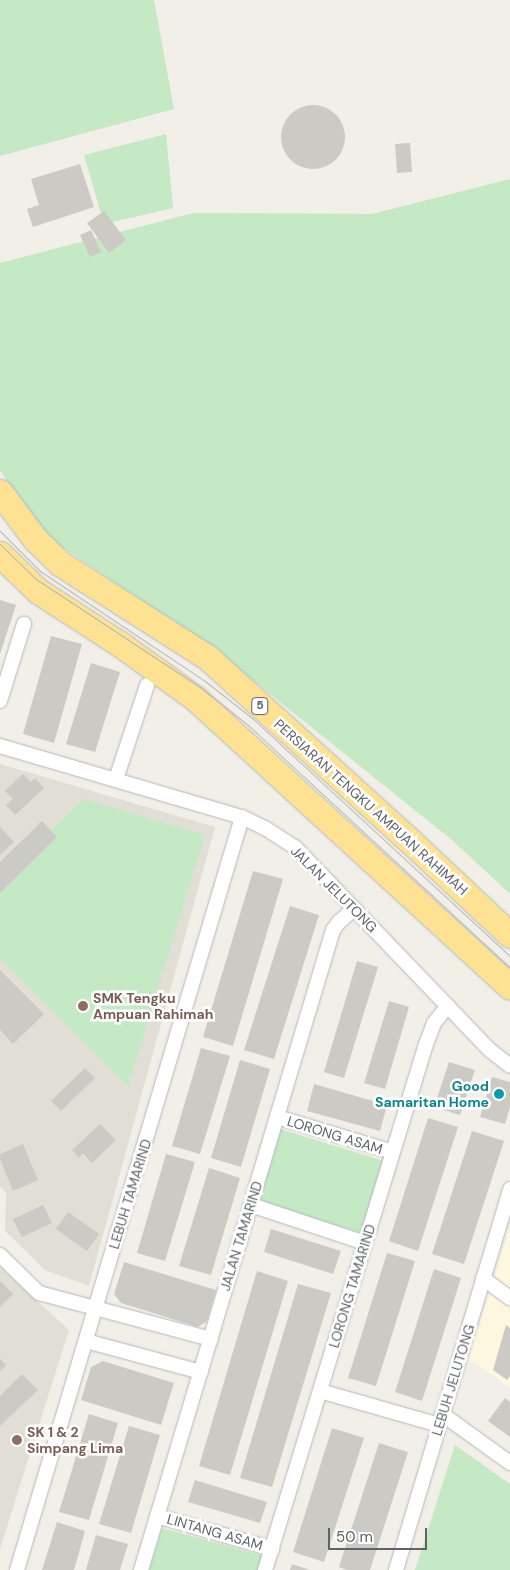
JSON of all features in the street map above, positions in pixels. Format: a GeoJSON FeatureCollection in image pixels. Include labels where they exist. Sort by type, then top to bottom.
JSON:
{"type":"FeatureCollection","features":[{"type":"Feature","properties":{"kind":"highway","name":"PERSIARAN TENGKU AMPUAN RAHIMAH"},"geometry":{"type":"LineString","coordinates":[[0,492],[36,539],[61,564],[207,657],[411,842],[510,935]]}},
{"type":"Feature","properties":{"kind":"highway"},"geometry":{"type":"LineString","coordinates":[[0,554],[38,591],[120,644],[196,699],[509,987]]}},
{"type":"Feature","properties":{"kind":"street"},"geometry":{"type":"LineString","coordinates":[[0,701],[24,624]]}},
{"type":"Feature","properties":{"kind":"street"},"geometry":{"type":"LineString","coordinates":[[116,779],[147,685]]}},
{"type":"Feature","properties":{"kind":"street","name":"JALAN JELUTONG"},"geometry":{"type":"LineString","coordinates":[[0,746],[242,817],[266,828],[296,848],[491,1051],[510,1066]]}},
{"type":"Feature","properties":{"kind":"street","name":"LEBUH TAMARIND"},"geometry":{"type":"LineString","coordinates":[[18,1570],[242,817]]}},
{"type":"Feature","properties":{"kind":"street","name":"JALAN TAMARIND"},"geometry":{"type":"LineString","coordinates":[[141,1570],[333,930],[354,908]]}},
{"type":"Feature","properties":{"kind":"street","name":"LORONG TAMARIND"},"geometry":{"type":"LineString","coordinates":[[265,1570],[434,1023],[448,1006]]}},
{"type":"Feature","properties":{"kind":"street","name":"LORONG ASAM"},"geometry":{"type":"LineString","coordinates":[[277,1118],[393,1152]]}},
{"type":"Feature","properties":{"kind":"street","name":"LEBUH JELUTONG"},"geometry":{"type":"LineString","coordinates":[[396,1570],[510,1190]]}},
{"type":"Feature","properties":{"kind":"street"},"geometry":{"type":"LineString","coordinates":[[251,1205],[365,1243]]}},
{"type":"Feature","properties":{"kind":"street"},"geometry":{"type":"LineString","coordinates":[[0,1255],[39,1292],[211,1339]]}},
{"type":"Feature","properties":{"kind":"street"},"geometry":{"type":"LineString","coordinates":[[483,1278],[510,1298]]}},
{"type":"Feature","properties":{"kind":"street"},"geometry":{"type":"LineString","coordinates":[[86,1341],[201,1372]]}},
{"type":"Feature","properties":{"kind":"street"},"geometry":{"type":"LineString","coordinates":[[320,1391],[441,1419],[510,1463]]}},
{"type":"Feature","properties":{"kind":"street","name":"LINTANG ASAM"},"geometry":{"type":"LineString","coordinates":[[157,1516],[272,1549]]}},
{"type":"Feature","properties":{"kind":"shaded area","name":"SMK Tengku Ampuan Rahimah"},"geometry":{"type":"Polygon","coordinates":[[[0,764],[215,827],[89,1286],[45,1270],[5,1231],[6,1193],[0,1186],[0,764]]]}},
{"type":"Feature","properties":{"kind":"shaded area"},"geometry":{"type":"Polygon","coordinates":[[[510,1226],[510,1388],[469,1359],[510,1226]]]}},
{"type":"Feature","properties":{"kind":"shaded area","name":"SK 1 & 2 Simpang Lima"},"geometry":{"type":"Polygon","coordinates":[[[0,1267],[69,1330],[0,1549],[0,1267]]]}},
{"type":"Feature","properties":{"kind":"green space"},"geometry":{"type":"Polygon","coordinates":[[[0,0],[154,0],[174,109],[0,156],[0,0]]]}},
{"type":"Feature","properties":{"kind":"green space"},"geometry":{"type":"Polygon","coordinates":[[[166,134],[173,208],[104,224],[84,155],[166,134]]]}},
{"type":"Feature","properties":{"kind":"green space"},"geometry":{"type":"Polygon","coordinates":[[[510,179],[510,894],[452,840],[225,658],[181,626],[51,540],[18,500],[0,470],[0,263],[193,213],[372,214],[510,179]]]}},
{"type":"Feature","properties":{"kind":"green space"},"geometry":{"type":"Polygon","coordinates":[[[83,799],[205,835],[128,1086],[0,959],[0,882],[83,799]]]}},
{"type":"Feature","properties":{"kind":"green space"},"geometry":{"type":"Polygon","coordinates":[[[280,1129],[384,1161],[362,1233],[258,1202],[280,1129]]]}},
{"type":"Feature","properties":{"kind":"green space"},"geometry":{"type":"Polygon","coordinates":[[[455,1445],[510,1484],[510,1570],[415,1570],[455,1445]]]}},
{"type":"Feature","properties":{"kind":"green space"},"geometry":{"type":"Polygon","coordinates":[[[162,1528],[264,1556],[260,1570],[149,1570],[162,1528]]]}},
{"type":"Feature","properties":{"kind":"building"},"geometry":{"type":"Polygon","coordinates":[[[313,105],[325,107],[336,114],[343,125],[345,137],[343,149],[336,160],[325,167],[313,169],[301,167],[290,160],[283,149],[281,137],[283,125],[290,114],[301,107],[313,105]]]}},
{"type":"Feature","properties":{"kind":"building"},"geometry":{"type":"Polygon","coordinates":[[[410,143],[412,172],[397,173],[395,144],[410,143]]]}},
{"type":"Feature","properties":{"kind":"building"},"geometry":{"type":"Polygon","coordinates":[[[80,164],[94,207],[33,227],[27,209],[39,205],[31,179],[80,164]]]}},
{"type":"Feature","properties":{"kind":"building"},"geometry":{"type":"Polygon","coordinates":[[[104,211],[126,240],[109,253],[87,223],[104,211]]]}},
{"type":"Feature","properties":{"kind":"building"},"geometry":{"type":"Polygon","coordinates":[[[91,230],[101,252],[90,257],[80,235],[91,230]]]}},
{"type":"Feature","properties":{"kind":"building"},"geometry":{"type":"Polygon","coordinates":[[[0,600],[16,605],[0,654],[0,600]]]}},
{"type":"Feature","properties":{"kind":"building"},"geometry":{"type":"Polygon","coordinates":[[[51,636],[82,644],[54,743],[23,734],[51,636]]]}},
{"type":"Feature","properties":{"kind":"building"},"geometry":{"type":"Polygon","coordinates":[[[91,663],[120,672],[95,752],[66,744],[91,663]]]}},
{"type":"Feature","properties":{"kind":"building"},"geometry":{"type":"Polygon","coordinates":[[[23,774],[31,782],[35,778],[44,788],[15,815],[6,805],[13,799],[5,791],[23,774]]]}},
{"type":"Feature","properties":{"kind":"building"},"geometry":{"type":"Polygon","coordinates":[[[42,821],[57,837],[0,893],[0,862],[42,821]]]}},
{"type":"Feature","properties":{"kind":"building"},"geometry":{"type":"Polygon","coordinates":[[[0,827],[14,842],[0,855],[0,827]]]}},
{"type":"Feature","properties":{"kind":"building"},"geometry":{"type":"Polygon","coordinates":[[[253,871],[283,879],[233,1046],[203,1037],[253,871]]]}},
{"type":"Feature","properties":{"kind":"building"},"geometry":{"type":"Polygon","coordinates":[[[290,906],[319,915],[274,1059],[244,1050],[290,906]]]}},
{"type":"Feature","properties":{"kind":"building"},"geometry":{"type":"Polygon","coordinates":[[[357,961],[378,967],[344,1078],[324,1072],[357,961]]]}},
{"type":"Feature","properties":{"kind":"building"},"geometry":{"type":"Polygon","coordinates":[[[0,970],[44,1014],[13,1044],[0,1030],[0,970]]]}},
{"type":"Feature","properties":{"kind":"building"},"geometry":{"type":"Polygon","coordinates":[[[389,1001],[409,1007],[385,1089],[364,1083],[389,1001]]]}},
{"type":"Feature","properties":{"kind":"building"},"geometry":{"type":"Polygon","coordinates":[[[201,1048],[230,1056],[200,1154],[172,1146],[201,1048]]]}},
{"type":"Feature","properties":{"kind":"building"},"geometry":{"type":"Polygon","coordinates":[[[240,1060],[270,1069],[241,1167],[211,1158],[240,1060]]]}},
{"type":"Feature","properties":{"kind":"building"},"geometry":{"type":"Polygon","coordinates":[[[449,1062],[475,1070],[460,1115],[434,1107],[449,1062]]]}},
{"type":"Feature","properties":{"kind":"building"},"geometry":{"type":"Polygon","coordinates":[[[85,1068],[95,1078],[61,1111],[51,1101],[85,1068]]]}},
{"type":"Feature","properties":{"kind":"building","name":"Good Samaritan Home"},"geometry":{"type":"Polygon","coordinates":[[[492,1077],[510,1082],[510,1107],[505,1124],[480,1117],[492,1077]]]}},
{"type":"Feature","properties":{"kind":"building"},"geometry":{"type":"Polygon","coordinates":[[[314,1084],[387,1105],[380,1131],[307,1111],[314,1084]]]}},
{"type":"Feature","properties":{"kind":"building"},"geometry":{"type":"Polygon","coordinates":[[[428,1118],[458,1127],[418,1251],[389,1241],[428,1118]]]}},
{"type":"Feature","properties":{"kind":"building"},"geometry":{"type":"Polygon","coordinates":[[[100,1124],[116,1140],[92,1163],[83,1153],[79,1158],[72,1150],[100,1124]]]}},
{"type":"Feature","properties":{"kind":"building"},"geometry":{"type":"Polygon","coordinates":[[[472,1131],[504,1141],[464,1264],[432,1254],[472,1131]]]}},
{"type":"Feature","properties":{"kind":"building"},"geometry":{"type":"Polygon","coordinates":[[[23,1144],[38,1180],[13,1191],[0,1159],[0,1154],[23,1144]]]}},
{"type":"Feature","properties":{"kind":"building"},"geometry":{"type":"Polygon","coordinates":[[[166,1154],[195,1162],[165,1261],[137,1253],[166,1154]]]}},
{"type":"Feature","properties":{"kind":"building"},"geometry":{"type":"Polygon","coordinates":[[[209,1168],[240,1178],[211,1275],[179,1266],[209,1168]]]}},
{"type":"Feature","properties":{"kind":"building"},"geometry":{"type":"Polygon","coordinates":[[[43,1205],[52,1223],[22,1237],[13,1219],[43,1205]]]}},
{"type":"Feature","properties":{"kind":"building"},"geometry":{"type":"Polygon","coordinates":[[[68,1212],[99,1234],[87,1251],[56,1229],[68,1212]]]}},
{"type":"Feature","properties":{"kind":"building"},"geometry":{"type":"Polygon","coordinates":[[[271,1229],[341,1251],[333,1274],[264,1252],[271,1229]]]}},
{"type":"Feature","properties":{"kind":"building"},"geometry":{"type":"Polygon","coordinates":[[[387,1253],[415,1261],[376,1386],[348,1378],[387,1253]]]}},
{"type":"Feature","properties":{"kind":"building"},"geometry":{"type":"Polygon","coordinates":[[[124,1262],[216,1290],[207,1321],[198,1327],[121,1303],[114,1294],[124,1262]]]}},
{"type":"Feature","properties":{"kind":"building"},"geometry":{"type":"Polygon","coordinates":[[[434,1269],[461,1278],[422,1401],[395,1392],[434,1269]]]}},
{"type":"Feature","properties":{"kind":"building"},"geometry":{"type":"Polygon","coordinates":[[[257,1271],[288,1281],[230,1475],[199,1466],[257,1271]]]}},
{"type":"Feature","properties":{"kind":"building"},"geometry":{"type":"Polygon","coordinates":[[[0,1281],[13,1294],[0,1307],[0,1281]]]}},
{"type":"Feature","properties":{"kind":"building"},"geometry":{"type":"Polygon","coordinates":[[[298,1284],[331,1293],[272,1487],[240,1478],[298,1284]]]}},
{"type":"Feature","properties":{"kind":"building"},"geometry":{"type":"Polygon","coordinates":[[[506,1325],[510,1328],[510,1376],[507,1380],[493,1370],[506,1325]]]}},
{"type":"Feature","properties":{"kind":"building"},"geometry":{"type":"Polygon","coordinates":[[[0,1359],[6,1365],[0,1371],[0,1359]]]}},
{"type":"Feature","properties":{"kind":"building"},"geometry":{"type":"Polygon","coordinates":[[[103,1361],[174,1383],[161,1425],[81,1400],[91,1367],[103,1361]]]}},
{"type":"Feature","properties":{"kind":"building"},"geometry":{"type":"Polygon","coordinates":[[[22,1374],[38,1390],[0,1426],[0,1396],[22,1374]]]}},
{"type":"Feature","properties":{"kind":"building"},"geometry":{"type":"Polygon","coordinates":[[[505,1398],[510,1402],[510,1437],[488,1421],[505,1398]]]}},
{"type":"Feature","properties":{"kind":"building"},"geometry":{"type":"Polygon","coordinates":[[[89,1414],[118,1423],[89,1520],[59,1512],[89,1414]]]}},
{"type":"Feature","properties":{"kind":"building"},"geometry":{"type":"Polygon","coordinates":[[[129,1426],[160,1435],[131,1533],[99,1524],[129,1426]]]}},
{"type":"Feature","properties":{"kind":"building"},"geometry":{"type":"Polygon","coordinates":[[[332,1428],[364,1438],[324,1562],[293,1552],[332,1428]]]}},
{"type":"Feature","properties":{"kind":"building"},"geometry":{"type":"Polygon","coordinates":[[[379,1443],[408,1452],[370,1570],[347,1570],[339,1567],[379,1443]]]}},
{"type":"Feature","properties":{"kind":"building"},"geometry":{"type":"Polygon","coordinates":[[[195,1480],[267,1502],[260,1523],[188,1502],[195,1480]]]}},
{"type":"Feature","properties":{"kind":"building"},"geometry":{"type":"Polygon","coordinates":[[[57,1522],[85,1531],[74,1570],[42,1570],[57,1522]]]}},
{"type":"Feature","properties":{"kind":"building"},"geometry":{"type":"Polygon","coordinates":[[[96,1535],[128,1544],[120,1570],[86,1570],[96,1535]]]}},
{"type":"Feature","properties":{"kind":"building"},"geometry":{"type":"Polygon","coordinates":[[[292,1564],[310,1570],[290,1570],[292,1564]]]}},
{"type":"Feature","properties":{"kind":"tram line"},"geometry":{"type":"LineString","coordinates":[[0,531],[40,571],[205,681],[252,718],[510,956]]}},
{"type":"Feature","properties":{"kind":"tram line"},"geometry":{"type":"LineString","coordinates":[[0,544],[36,579],[201,688],[248,725],[510,968]]}},
{"type":"Feature","properties":{"kind":"place","name":"SMK Tengku Ampuan Rahimah"},"geometry":{"type":"Point","coordinates":[83,1006]}},
{"type":"Feature","properties":{"kind":"place","name":"Good Samaritan Home"},"geometry":{"type":"Point","coordinates":[499,1094]}},
{"type":"Feature","properties":{"kind":"place","name":"SK 1 & 2 Simpang Lima"},"geometry":{"type":"Point","coordinates":[17,1440]}}]}
